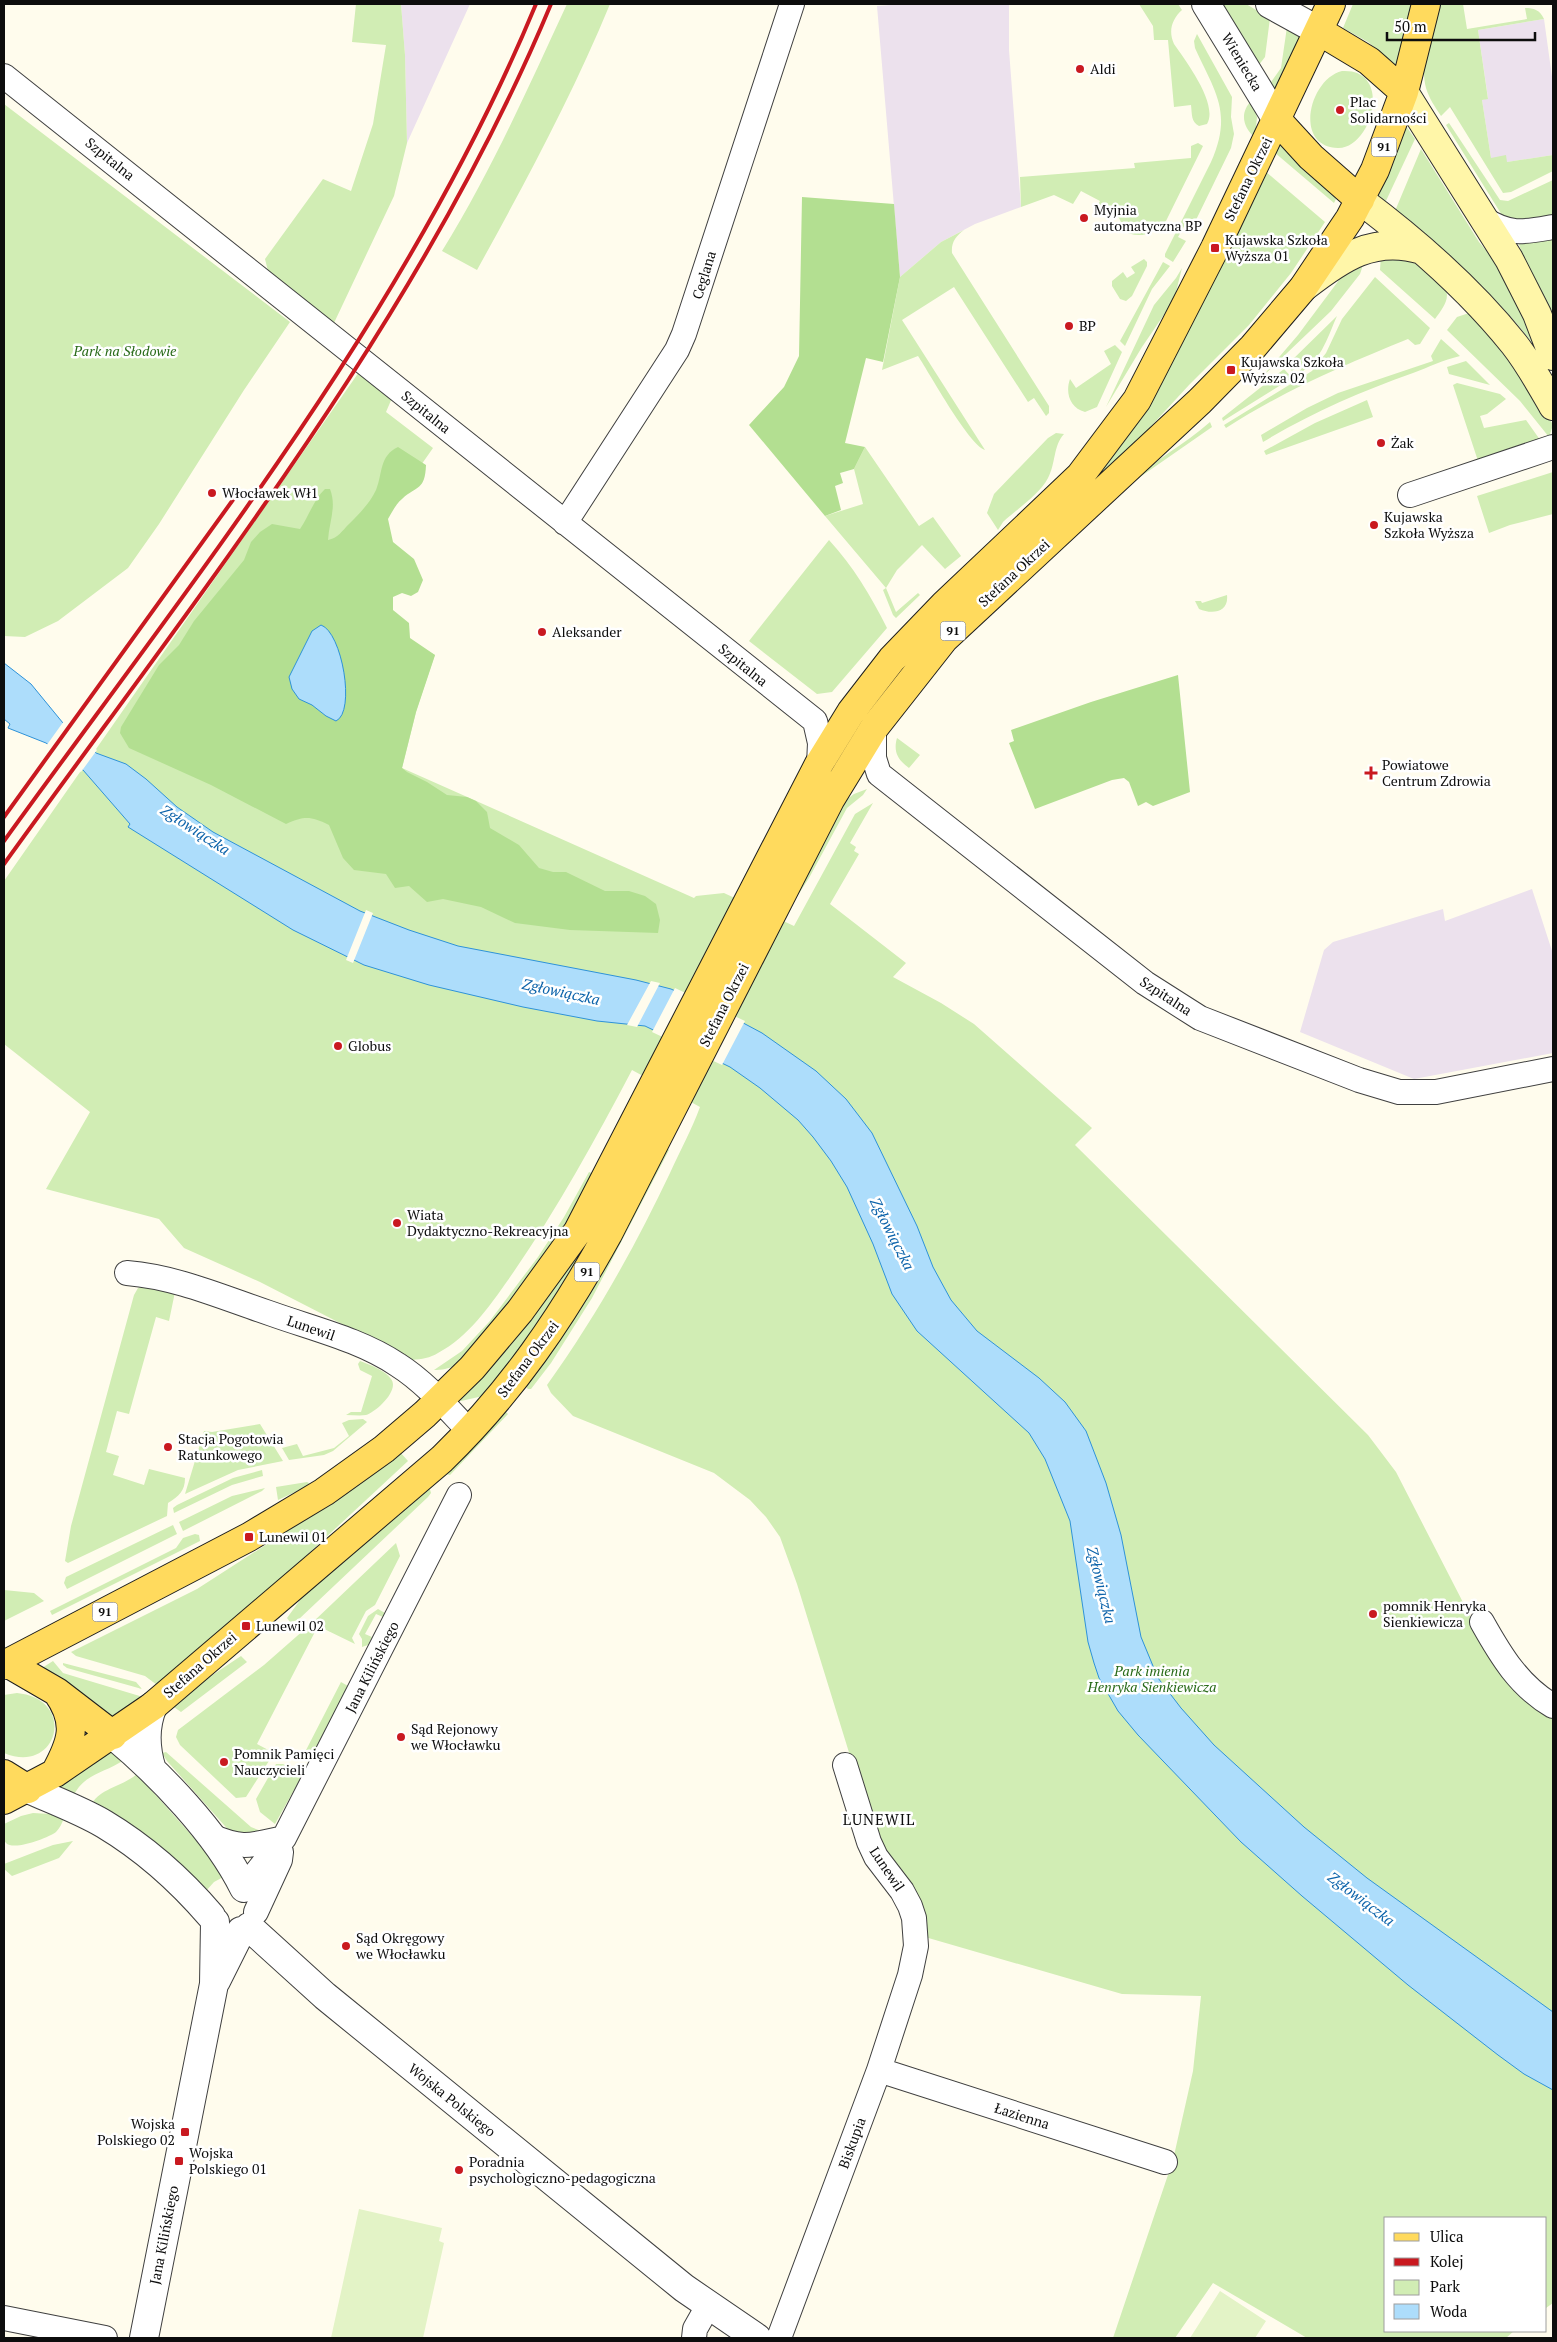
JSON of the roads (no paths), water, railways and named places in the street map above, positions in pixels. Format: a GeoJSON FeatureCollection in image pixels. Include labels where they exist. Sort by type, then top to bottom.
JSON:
{"type":"FeatureCollection","features":[{"type":"Feature","properties":{"kind":"main road","name":"91"},"geometry":{"type":"LineString","coordinates":[[1277,120],[1331,4]]}},
{"type":"Feature","properties":{"kind":"main road","name":"91"},"geometry":{"type":"LineString","coordinates":[[1360,200],[1390,132],[1404,92],[1426,4]]}},
{"type":"Feature","properties":{"kind":"main road"},"geometry":{"type":"LineString","coordinates":[[1319,31],[1369,61],[1404,92],[1484,219],[1524,288],[1553,356]]}},
{"type":"Feature","properties":{"kind":"main road"},"geometry":{"type":"LineString","coordinates":[[1277,120],[1311,157],[1422,250],[1459,283],[1491,316],[1515,346],[1553,406]]}},
{"type":"Feature","properties":{"kind":"main road","name":"Stefana Okrzei"},"geometry":{"type":"LineString","coordinates":[[55,1774],[153,1706],[426,1473],[470,1432],[523,1370],[575,1293],[608,1234],[666,1090],[759,909],[819,764],[859,702],[906,643],[1074,482],[1115,431],[1150,377],[1277,120]]}},
{"type":"Feature","properties":{"kind":"main road","name":"Stefana Okrzei"},"geometry":{"type":"LineString","coordinates":[[759,909],[874,728],[944,639],[1200,401],[1253,347],[1303,288],[1327,255],[1360,200]]}},
{"type":"Feature","properties":{"kind":"main road"},"geometry":{"type":"LineString","coordinates":[[1303,288],[1337,264],[1374,246],[1404,244],[1422,250]]}},
{"type":"Feature","properties":{"kind":"main road","name":"Stefana Okrzei"},"geometry":{"type":"LineString","coordinates":[[5,1663],[262,1530],[356,1470],[439,1400],[472,1368],[563,1255],[605,1183],[666,1090]]}},
{"type":"Feature","properties":{"kind":"main road"},"geometry":{"type":"LineString","coordinates":[[5,1663],[57,1692],[113,1735]]}},
{"type":"Feature","properties":{"kind":"main road"},"geometry":{"type":"LineString","coordinates":[[55,1774],[70,1743],[72,1730],[68,1710],[57,1692]]}},
{"type":"Feature","properties":{"kind":"main road"},"geometry":{"type":"LineString","coordinates":[[4,1774],[28,1789]]}},
{"type":"Feature","properties":{"kind":"main road","name":"91"},"geometry":{"type":"LineString","coordinates":[[4,1800],[55,1774]]}},
{"type":"Feature","properties":{"kind":"street","name":"Ceglana"},"geometry":{"type":"LineString","coordinates":[[565,523],[677,350],[684,334],[792,4]]}},
{"type":"Feature","properties":{"kind":"street","name":"Wieniecka"},"geometry":{"type":"LineString","coordinates":[[1206,4],[1277,120]]}},
{"type":"Feature","properties":{"kind":"street"},"geometry":{"type":"LineString","coordinates":[[1270,4],[1319,31]]}},
{"type":"Feature","properties":{"kind":"street","name":"Szpitalna"},"geometry":{"type":"LineString","coordinates":[[4,76],[815,721]]}},
{"type":"Feature","properties":{"kind":"street"},"geometry":{"type":"LineString","coordinates":[[1484,219],[1499,229],[1512,232],[1553,227]]}},
{"type":"Feature","properties":{"kind":"street"},"geometry":{"type":"LineString","coordinates":[[1410,495],[1553,447]]}},
{"type":"Feature","properties":{"kind":"street"},"geometry":{"type":"LineString","coordinates":[[819,764],[820,743],[815,721],[843,712],[859,702]]}},
{"type":"Feature","properties":{"kind":"street"},"geometry":{"type":"LineString","coordinates":[[830,800],[860,779],[879,774],[874,758],[874,728]]}},
{"type":"Feature","properties":{"kind":"street","name":"Szpitalna"},"geometry":{"type":"LineString","coordinates":[[879,774],[1145,983],[1200,1018],[1359,1080],[1399,1092],[1436,1092],[1553,1069]]}},
{"type":"Feature","properties":{"kind":"street","name":"Lunewil"},"geometry":{"type":"LineString","coordinates":[[127,1273],[148,1274],[200,1289],[359,1345],[398,1364],[439,1400],[470,1432]]}},
{"type":"Feature","properties":{"kind":"street","name":"Jana Kilińskiego"},"geometry":{"type":"LineString","coordinates":[[244,1888],[284,1838],[459,1495]]}},
{"type":"Feature","properties":{"kind":"street"},"geometry":{"type":"LineString","coordinates":[[1482,1622],[1502,1659],[1515,1675],[1533,1692],[1553,1706]]}},
{"type":"Feature","properties":{"kind":"street"},"geometry":{"type":"LineString","coordinates":[[152,1770],[148,1756],[146,1735],[153,1706]]}},
{"type":"Feature","properties":{"kind":"street"},"geometry":{"type":"LineString","coordinates":[[28,1789],[89,1816],[126,1838],[166,1870],[226,1931],[249,1923],[254,1898],[244,1888],[234,1869],[211,1836],[152,1770],[113,1735]]}},
{"type":"Feature","properties":{"kind":"street","name":"Lunewil"},"geometry":{"type":"LineString","coordinates":[[845,1765],[868,1842],[876,1857],[902,1891],[910,1906],[914,1918],[916,1946]]}},
{"type":"Feature","properties":{"kind":"street"},"geometry":{"type":"LineString","coordinates":[[211,1836],[239,1847],[284,1838]]}},
{"type":"Feature","properties":{"kind":"street","name":"Jana Kilińskiego"},"geometry":{"type":"LineString","coordinates":[[214,1984],[249,1923],[280,1860],[284,1838]]}},
{"type":"Feature","properties":{"kind":"street"},"geometry":{"type":"LineString","coordinates":[[213,1919],[212,1901],[221,1889],[229,1886],[244,1888]]}},
{"type":"Feature","properties":{"kind":"street","name":"Jana Kilińskiego"},"geometry":{"type":"LineString","coordinates":[[144,2338],[214,1984],[213,1919]]}},
{"type":"Feature","properties":{"kind":"street","name":"Wojska Polskiego"},"geometry":{"type":"LineString","coordinates":[[249,1923],[332,2001],[708,2306],[757,2338]]}},
{"type":"Feature","properties":{"kind":"street","name":"Biskupia"},"geometry":{"type":"LineString","coordinates":[[779,2338],[879,2070],[912,1968],[916,1946]]}},
{"type":"Feature","properties":{"kind":"street","name":"Łazienna"},"geometry":{"type":"LineString","coordinates":[[879,2070],[1165,2162]]}},
{"type":"Feature","properties":{"kind":"street"},"geometry":{"type":"LineString","coordinates":[[694,2338],[695,2329],[708,2306]]}},
{"type":"Feature","properties":{"kind":"street"},"geometry":{"type":"LineString","coordinates":[[4,2318],[105,2338]]}},
{"type":"Feature","properties":{"kind":"water"},"geometry":{"type":"Polygon","coordinates":[[[321,625],[328,631],[335,642],[344,672],[345,703],[342,715],[336,721],[299,699],[292,689],[289,677],[312,631],[321,625]]]}},
{"type":"Feature","properties":{"kind":"water","name":"Zgłowiączka"},"geometry":{"type":"Polygon","coordinates":[[[4,663],[31,684],[63,723],[96,753],[126,764],[177,807],[213,832],[360,911],[458,946],[636,980],[671,989],[762,1033],[816,1071],[846,1099],[872,1133],[917,1226],[933,1267],[951,1300],[977,1331],[1039,1378],[1065,1402],[1086,1431],[1106,1483],[1121,1535],[1141,1637],[1158,1678],[1181,1708],[1214,1745],[1304,1827],[1367,1878],[1553,2012],[1553,2090],[1524,2074],[1498,2055],[1408,1985],[1302,1896],[1241,1842],[1138,1735],[1118,1711],[1099,1678],[1094,1663],[1088,1642],[1070,1521],[1045,1459],[1029,1433],[917,1331],[892,1294],[873,1244],[847,1187],[831,1161],[798,1120],[760,1088],[730,1067],[645,1026],[597,1021],[523,1007],[429,985],[364,965],[293,930],[128,827],[130,824],[83,770],[46,743],[8,728],[10,724],[4,719],[4,663]]]}},
{"type":"Feature","properties":{"kind":"railway"},"geometry":{"type":"LineString","coordinates":[[4,841],[224,540],[295,437],[363,333],[426,227],[485,117],[536,4]]}},
{"type":"Feature","properties":{"kind":"railway"},"geometry":{"type":"LineString","coordinates":[[4,864],[230,554],[303,449],[373,342],[438,233],[498,120],[551,4]]}},
{"type":"Feature","properties":{"kind":"railway"},"geometry":{"type":"LineString","coordinates":[[4,817],[235,497]]}},
{"type":"Feature","properties":{"kind":"place","name":"Aldi"},"geometry":{"type":"Point","coordinates":[1080,69]}},
{"type":"Feature","properties":{"kind":"place","name":"Plac Solidarności"},"geometry":{"type":"Point","coordinates":[1340,110]}},
{"type":"Feature","properties":{"kind":"place","name":"Myjnia automatyczna BP"},"geometry":{"type":"Point","coordinates":[1084,218]}},
{"type":"Feature","properties":{"kind":"place","name":"Kujawska Szkoła Wyższa 01"},"geometry":{"type":"Point","coordinates":[1215,248]}},
{"type":"Feature","properties":{"kind":"place","name":"BP"},"geometry":{"type":"Point","coordinates":[1069,326]}},
{"type":"Feature","properties":{"kind":"place","name":"Kujawska Szkoła Wyższa 02"},"geometry":{"type":"Point","coordinates":[1231,370]}},
{"type":"Feature","properties":{"kind":"place","name":"Żak"},"geometry":{"type":"Point","coordinates":[1381,443]}},
{"type":"Feature","properties":{"kind":"place","name":"Włocławek Wł1"},"geometry":{"type":"Point","coordinates":[212,493]}},
{"type":"Feature","properties":{"kind":"place","name":"Kujawska Szkoła Wyższa"},"geometry":{"type":"Point","coordinates":[1374,525]}},
{"type":"Feature","properties":{"kind":"place","name":"Aleksander"},"geometry":{"type":"Point","coordinates":[542,632]}},
{"type":"Feature","properties":{"kind":"place","name":"Powiatowe Centrum Zdrowia"},"geometry":{"type":"Point","coordinates":[1371,773]}},
{"type":"Feature","properties":{"kind":"place","name":"Globus"},"geometry":{"type":"Point","coordinates":[338,1046]}},
{"type":"Feature","properties":{"kind":"place","name":"Wiata Dydaktyczno-Rekreacyjna"},"geometry":{"type":"Point","coordinates":[397,1223]}},
{"type":"Feature","properties":{"kind":"place","name":"Stacja Pogotowia Ratunkowego"},"geometry":{"type":"Point","coordinates":[168,1447]}},
{"type":"Feature","properties":{"kind":"place","name":"Lunewil 01"},"geometry":{"type":"Point","coordinates":[249,1537]}},
{"type":"Feature","properties":{"kind":"place","name":"pomnik Henryka Sienkiewicza"},"geometry":{"type":"Point","coordinates":[1373,1614]}},
{"type":"Feature","properties":{"kind":"place","name":"Lunewil 02"},"geometry":{"type":"Point","coordinates":[246,1626]}},
{"type":"Feature","properties":{"kind":"place","name":"Sąd Rejonowy we Włocławku"},"geometry":{"type":"Point","coordinates":[401,1737]}},
{"type":"Feature","properties":{"kind":"place","name":"Pomnik Pamięci Nauczycieli"},"geometry":{"type":"Point","coordinates":[224,1762]}},
{"type":"Feature","properties":{"kind":"place","name":"Sąd Okręgowy we Włocławku"},"geometry":{"type":"Point","coordinates":[346,1946]}},
{"type":"Feature","properties":{"kind":"place","name":"Wojska Polskiego 02"},"geometry":{"type":"Point","coordinates":[185,2132]}},
{"type":"Feature","properties":{"kind":"place","name":"Wojska Polskiego 01"},"geometry":{"type":"Point","coordinates":[179,2161]}},
{"type":"Feature","properties":{"kind":"place","name":"Poradnia psychologiczno-pedagogiczna"},"geometry":{"type":"Point","coordinates":[459,2170]}},
{"type":"Feature","properties":{"kind":"district","name":"LUNEWIL"},"geometry":{"type":"Point","coordinates":[879,1820]}},
{"type":"Feature","properties":{"kind":"park label","name":"Park na Słodowie"},"geometry":{"type":"Point","coordinates":[125,351]}},
{"type":"Feature","properties":{"kind":"park label","name":"Park imienia Henryka Sienkiewicza"},"geometry":{"type":"Point","coordinates":[1152,1679]}}]}
